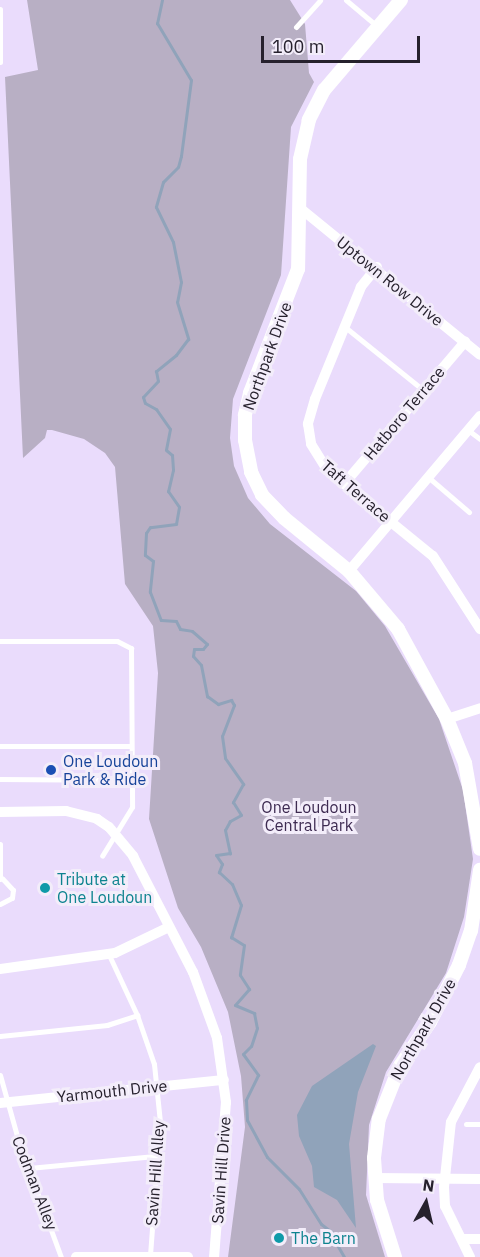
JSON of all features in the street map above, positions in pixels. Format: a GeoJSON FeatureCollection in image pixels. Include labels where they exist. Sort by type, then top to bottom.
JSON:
{"type":"FeatureCollection","features":[{"type":"Feature","properties":{"kind":"street","name":"Northpark Drive"},"geometry":{"type":"LineString","coordinates":[[401,0],[324,90],[313,111],[302,142],[298,269],[250,393],[245,415],[245,440],[250,472],[262,495],[284,519],[349,571],[398,629],[447,719],[471,783],[480,849]]}},
{"type":"Feature","properties":{"kind":"street","name":"Uptown Row Drive"},"geometry":{"type":"LineString","coordinates":[[300,208],[377,267],[480,355]]}},
{"type":"Feature","properties":{"kind":"street","name":"Taft Terrace"},"geometry":{"type":"LineString","coordinates":[[377,267],[362,287],[315,399],[308,424],[316,455],[344,484],[433,556],[480,628]]}},
{"type":"Feature","properties":{"kind":"street","name":"Hatboro Terrace"},"geometry":{"type":"LineString","coordinates":[[344,484],[465,342]]}},
{"type":"Feature","properties":{"kind":"street"},"geometry":{"type":"LineString","coordinates":[[349,571],[480,416]]}},
{"type":"Feature","properties":{"kind":"street"},"geometry":{"type":"LineString","coordinates":[[447,719],[480,708]]}},
{"type":"Feature","properties":{"kind":"street","name":"Savin Hill Drive"},"geometry":{"type":"LineString","coordinates":[[0,812],[83,814],[117,834],[133,856],[169,927],[210,1013],[224,1080],[226,1138],[214,1257]]}},
{"type":"Feature","properties":{"kind":"street","name":"Northpark Drive"},"geometry":{"type":"LineString","coordinates":[[395,1257],[379,1216],[374,1178],[375,1140],[384,1101],[400,1066],[430,1022],[459,965],[471,931],[480,870]]}},
{"type":"Feature","properties":{"kind":"street"},"geometry":{"type":"LineString","coordinates":[[0,969],[109,955],[169,927]]}},
{"type":"Feature","properties":{"kind":"street"},"geometry":{"type":"LineString","coordinates":[[470,1257],[445,1206],[445,1178],[451,1122],[480,1066]]}},
{"type":"Feature","properties":{"kind":"street","name":"Yarmouth Drive"},"geometry":{"type":"LineString","coordinates":[[3,1102],[224,1080]]}},
{"type":"Feature","properties":{"kind":"street"},"geometry":{"type":"LineString","coordinates":[[374,1178],[480,1179]]}},
{"type":"Feature","properties":{"kind":"street"},"geometry":{"type":"LineString","coordinates":[[462,1239],[480,1239]]}},
{"type":"Feature","properties":{"kind":"street"},"geometry":{"type":"LineString","coordinates":[[76,1257],[188,1257]]}},
{"type":"Feature","properties":{"kind":"lane"},"geometry":{"type":"LineString","coordinates":[[296,27],[320,0]]}},
{"type":"Feature","properties":{"kind":"lane"},"geometry":{"type":"LineString","coordinates":[[346,0],[378,27]]}},
{"type":"Feature","properties":{"kind":"lane"},"geometry":{"type":"LineString","coordinates":[[0,9],[0,62]]}},
{"type":"Feature","properties":{"kind":"lane"},"geometry":{"type":"LineString","coordinates":[[345,327],[423,391]]}},
{"type":"Feature","properties":{"kind":"lane"},"geometry":{"type":"LineString","coordinates":[[468,430],[480,440]]}},
{"type":"Feature","properties":{"kind":"lane"},"geometry":{"type":"LineString","coordinates":[[428,477],[469,512]]}},
{"type":"Feature","properties":{"kind":"lane"},"geometry":{"type":"LineString","coordinates":[[0,640],[127,643],[131,648],[132,807],[102,856]]}},
{"type":"Feature","properties":{"kind":"lane"},"geometry":{"type":"LineString","coordinates":[[0,746],[131,746]]}},
{"type":"Feature","properties":{"kind":"lane"},"geometry":{"type":"LineString","coordinates":[[0,779],[132,780]]}},
{"type":"Feature","properties":{"kind":"lane"},"geometry":{"type":"LineString","coordinates":[[0,844],[1,879],[13,890],[12,898],[0,904]]}},
{"type":"Feature","properties":{"kind":"lane","name":"Savin Hill Alley"},"geometry":{"type":"LineString","coordinates":[[109,955],[137,1015],[157,1087],[157,1156],[150,1256]]}},
{"type":"Feature","properties":{"kind":"lane"},"geometry":{"type":"LineString","coordinates":[[0,1036],[107,1025],[137,1015]]}},
{"type":"Feature","properties":{"kind":"lane","name":"Codman Alley"},"geometry":{"type":"LineString","coordinates":[[0,1075],[3,1102],[61,1257]]}},
{"type":"Feature","properties":{"kind":"lane"},"geometry":{"type":"LineString","coordinates":[[466,1124],[480,1124]]}},
{"type":"Feature","properties":{"kind":"lane"},"geometry":{"type":"LineString","coordinates":[[29,1168],[157,1156]]}},
{"type":"Feature","properties":{"kind":"green space","name":"One Loudoun Central Park"},"geometry":{"type":"Polygon","coordinates":[[[27,0],[290,0],[305,24],[309,73],[314,82],[291,127],[281,275],[233,399],[230,438],[234,466],[248,498],[270,524],[356,591],[385,626],[439,719],[463,790],[473,859],[464,917],[446,973],[386,1072],[369,1125],[366,1195],[385,1257],[228,1257],[245,1127],[241,1076],[228,1012],[201,947],[178,908],[149,819],[158,673],[153,626],[125,584],[115,467],[105,453],[84,439],[52,430],[47,430],[45,438],[23,458],[5,77],[38,70],[27,0]]]}},
{"type":"Feature","properties":{"kind":"water"},"geometry":{"type":"Polygon","coordinates":[[[373,1044],[376,1046],[358,1092],[349,1144],[356,1228],[337,1200],[314,1187],[312,1166],[299,1136],[297,1115],[312,1086],[373,1044]]]}},
{"type":"Feature","properties":{"kind":"waterway"},"geometry":{"type":"LineString","coordinates":[[162,0],[157,23],[191,80],[178,167],[163,182],[156,207],[173,242],[181,282],[177,302],[188,339],[176,355],[156,371],[158,381],[143,397],[145,403],[156,409],[170,429],[166,450],[172,455],[173,470],[168,491],[179,507],[176,524],[150,527],[146,533],[145,555],[153,561],[150,592],[161,620],[176,621],[180,629],[192,631],[207,644],[203,649],[194,649],[193,656],[201,665],[207,696],[218,704],[231,700],[234,705],[222,736],[225,758],[243,784],[233,802],[241,815],[230,821],[225,830],[230,853],[216,855],[222,864],[219,872],[232,884],[241,905],[231,937],[244,945],[240,975],[249,989],[235,1005],[254,1013],[257,1028],[251,1046],[243,1054],[258,1075],[246,1100],[247,1120],[267,1157],[299,1189],[321,1224],[338,1237],[336,1243],[344,1257]]}},
{"type":"Feature","properties":{"kind":"place","name":"One Loudoun Park & Ride"},"geometry":{"type":"Point","coordinates":[51,770]}},
{"type":"Feature","properties":{"kind":"place","name":"Tribute at One Loudoun"},"geometry":{"type":"Point","coordinates":[45,888]}},
{"type":"Feature","properties":{"kind":"place","name":"The Barn"},"geometry":{"type":"Point","coordinates":[279,1238]}}]}
